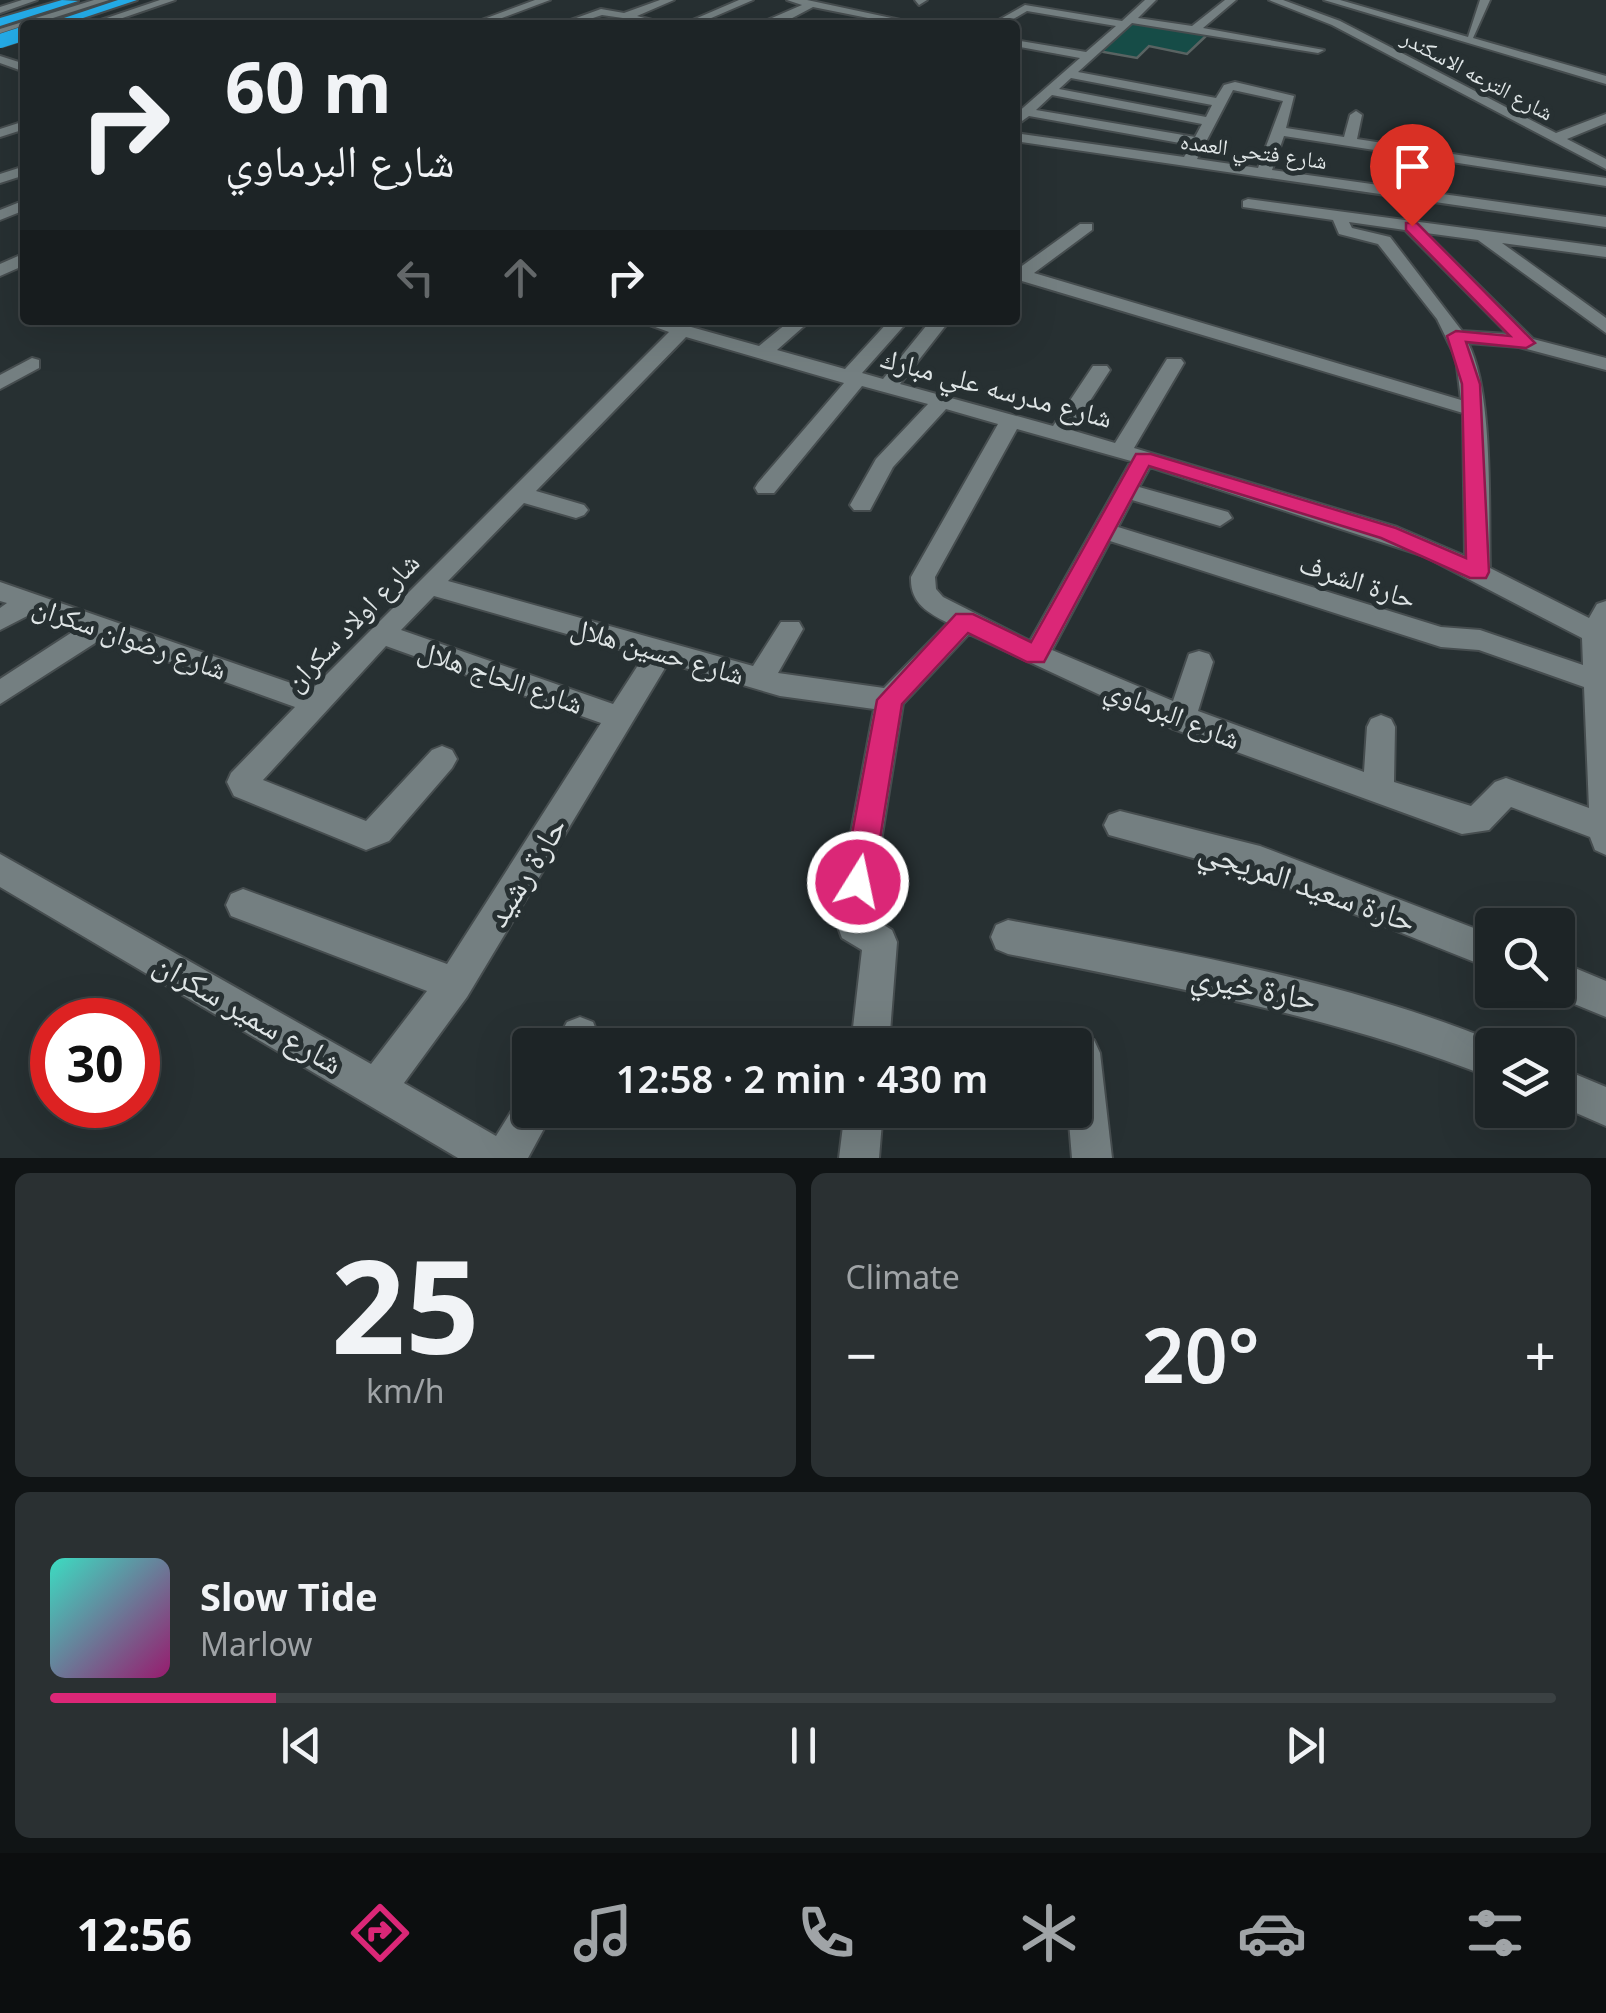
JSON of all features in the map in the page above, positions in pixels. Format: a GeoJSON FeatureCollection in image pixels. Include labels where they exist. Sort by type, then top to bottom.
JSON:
{"type":"FeatureCollection","features":[{"type":"Feature","properties":{"kind":"highway"},"geometry":{"type":"LineString","coordinates":[[0,28],[22,16],[75,0]]}},
{"type":"Feature","properties":{"kind":"highway"},"geometry":{"type":"LineString","coordinates":[[65,20],[131,0]]}},
{"type":"Feature","properties":{"kind":"street"},"geometry":{"type":"LineString","coordinates":[[0,10],[32,0]]}},
{"type":"Feature","properties":{"kind":"street"},"geometry":{"type":"LineString","coordinates":[[30,20],[104,0]]}},
{"type":"Feature","properties":{"kind":"street"},"geometry":{"type":"LineString","coordinates":[[107,20],[170,0]]}},
{"type":"Feature","properties":{"kind":"street"},"geometry":{"type":"LineString","coordinates":[[492,0],[524,7]]}},
{"type":"Feature","properties":{"kind":"street"},"geometry":{"type":"LineString","coordinates":[[488,20],[545,0]]}},
{"type":"Feature","properties":{"kind":"street"},"geometry":{"type":"LineString","coordinates":[[626,17],[669,0]]}},
{"type":"Feature","properties":{"kind":"street"},"geometry":{"type":"LineString","coordinates":[[699,20],[749,0],[758,1]]}},
{"type":"Feature","properties":{"kind":"street"},"geometry":{"type":"LineString","coordinates":[[792,0],[894,20]]}},
{"type":"Feature","properties":{"kind":"street"},"geometry":{"type":"LineString","coordinates":[[1020,115],[1151,0]]}},
{"type":"Feature","properties":{"kind":"street"},"geometry":{"type":"LineString","coordinates":[[1194,30],[1230,0]]}},
{"type":"Feature","properties":{"kind":"street","name":"شارع الترعه الاسكندر"},"geometry":{"type":"LineString","coordinates":[[1274,0],[1336,23],[1606,165]]}},
{"type":"Feature","properties":{"kind":"street"},"geometry":{"type":"LineString","coordinates":[[1328,0],[1604,71]]}},
{"type":"Feature","properties":{"kind":"street"},"geometry":{"type":"LineString","coordinates":[[1352,0],[1604,71]]}},
{"type":"Feature","properties":{"kind":"street"},"geometry":{"type":"LineString","coordinates":[[1472,35],[1485,0]]}},
{"type":"Feature","properties":{"kind":"street"},"geometry":{"type":"LineString","coordinates":[[776,20],[812,4]]}},
{"type":"Feature","properties":{"kind":"street"},"geometry":{"type":"LineString","coordinates":[[1004,20],[1028,8],[1318,50]]}},
{"type":"Feature","properties":{"kind":"street"},"geometry":{"type":"LineString","coordinates":[[576,20],[598,12],[641,20]]}},
{"type":"Feature","properties":{"kind":"street"},"geometry":{"type":"LineString","coordinates":[[852,20],[864,14]]}},
{"type":"Feature","properties":{"kind":"street"},"geometry":{"type":"LineString","coordinates":[[1090,36],[1108,39]]}},
{"type":"Feature","properties":{"kind":"street"},"geometry":{"type":"LineString","coordinates":[[1020,44],[1090,56]]}},
{"type":"Feature","properties":{"kind":"street"},"geometry":{"type":"LineString","coordinates":[[1070,74],[1220,103]]}},
{"type":"Feature","properties":{"kind":"street"},"geometry":{"type":"LineString","coordinates":[[1188,163],[1233,86],[1280,95],[1290,101],[1263,174]]}},
{"type":"Feature","properties":{"kind":"street"},"geometry":{"type":"LineString","coordinates":[[1031,92],[1210,122]]}},
{"type":"Feature","properties":{"kind":"street"},"geometry":{"type":"LineString","coordinates":[[1020,115],[1200,142]]}},
{"type":"Feature","properties":{"kind":"street"},"geometry":{"type":"LineString","coordinates":[[1353,146],[1356,115]]}},
{"type":"Feature","properties":{"kind":"street"},"geometry":{"type":"LineString","coordinates":[[1558,138],[1606,118]]}},
{"type":"Feature","properties":{"kind":"street"},"geometry":{"type":"LineString","coordinates":[[1279,131],[1408,158],[1428,154],[1480,169],[1606,182]]}},
{"type":"Feature","properties":{"kind":"street"},"geometry":{"type":"LineString","coordinates":[[1428,154],[1432,134]]}},
{"type":"Feature","properties":{"kind":"street","name":"شارع فتحي العمده"},"geometry":{"type":"LineString","coordinates":[[1020,139],[1606,222]]}},
{"type":"Feature","properties":{"kind":"street"},"geometry":{"type":"LineString","coordinates":[[1248,204],[1606,252]]}},
{"type":"Feature","properties":{"kind":"street"},"geometry":{"type":"LineString","coordinates":[[1340,216],[1345,231],[1384,240],[1456,336],[1466,358],[1473,410],[1478,572]]}},
{"type":"Feature","properties":{"kind":"street"},"geometry":{"type":"LineString","coordinates":[[1412,226],[1526,343]]}},
{"type":"Feature","properties":{"kind":"street"},"geometry":{"type":"LineString","coordinates":[[1086,227],[1020,275],[1473,410]]}},
{"type":"Feature","properties":{"kind":"street"},"geometry":{"type":"LineString","coordinates":[[1480,234],[1606,327]]}},
{"type":"Feature","properties":{"kind":"street"},"geometry":{"type":"LineString","coordinates":[[1563,246],[1606,273]]}},
{"type":"Feature","properties":{"kind":"street","name":"شارع اولاد سكران"},"geometry":{"type":"LineString","coordinates":[[442,759],[378,831],[366,836],[243,785],[381,634],[520,494],[664,325]]}},
{"type":"Feature","properties":{"kind":"street","name":"شارع مدرسه علي مبارك"},"geometry":{"type":"LineString","coordinates":[[668,325],[1132,455],[1389,533],[1602,627]]}},
{"type":"Feature","properties":{"kind":"street"},"geometry":{"type":"LineString","coordinates":[[762,353],[796,325]]}},
{"type":"Feature","properties":{"kind":"street"},"geometry":{"type":"LineString","coordinates":[[766,488],[896,325]]}},
{"type":"Feature","properties":{"kind":"street"},"geometry":{"type":"LineString","coordinates":[[885,388],[937,325]]}},
{"type":"Feature","properties":{"kind":"street"},"geometry":{"type":"LineString","coordinates":[[1456,336],[1526,343],[1606,364]]}},
{"type":"Feature","properties":{"kind":"street"},"geometry":{"type":"LineString","coordinates":[[1036,656],[1126,491],[1132,455],[1174,363]]}},
{"type":"Feature","properties":{"kind":"street"},"geometry":{"type":"LineString","coordinates":[[0,383],[32,364]]}},
{"type":"Feature","properties":{"kind":"street"},"geometry":{"type":"LineString","coordinates":[[1057,435],[1100,370]]}},
{"type":"Feature","properties":{"kind":"street"},"geometry":{"type":"LineString","coordinates":[[862,505],[884,464],[940,403]]}},
{"type":"Feature","properties":{"kind":"street","name":"شارع البرماوي"},"geometry":{"type":"LineString","coordinates":[[1010,422],[921,584],[927,598],[1036,656],[1181,720],[1468,821],[1478,820],[1503,792],[1510,791],[1605,828]]}},
{"type":"Feature","properties":{"kind":"street"},"geometry":{"type":"LineString","coordinates":[[1126,491],[1220,518]]}},
{"type":"Feature","properties":{"kind":"street"},"geometry":{"type":"LineString","coordinates":[[520,494],[576,510]]}},
{"type":"Feature","properties":{"kind":"street","name":"حارة الشرف"},"geometry":{"type":"LineString","coordinates":[[1104,530],[1441,637],[1480,640],[1595,680]]}},
{"type":"Feature","properties":{"kind":"street","name":"شارع حسين هلال"},"geometry":{"type":"LineString","coordinates":[[429,586],[760,679],[890,700]]}},
{"type":"Feature","properties":{"kind":"street","name":"شارع رضوان سكران"},"geometry":{"type":"LineString","coordinates":[[0,591],[316,703]]}},
{"type":"Feature","properties":{"kind":"street"},"geometry":{"type":"LineString","coordinates":[[0,620],[30,602]]}},
{"type":"Feature","properties":{"kind":"street"},"geometry":{"type":"LineString","coordinates":[[872,1028],[880,942],[876,936],[861,932],[852,919],[890,700],[965,620]]}},
{"type":"Feature","properties":{"kind":"street"},"geometry":{"type":"LineString","coordinates":[[0,693],[100,626]]}},
{"type":"Feature","properties":{"kind":"street"},"geometry":{"type":"LineString","coordinates":[[1602,627],[1595,680],[1606,845]]}},
{"type":"Feature","properties":{"kind":"street"},"geometry":{"type":"LineString","coordinates":[[760,679],[790,629]]}},
{"type":"Feature","properties":{"kind":"street","name":"شارع الحاج هلال"},"geometry":{"type":"LineString","coordinates":[[381,634],[620,718]]}},
{"type":"Feature","properties":{"kind":"street","name":"حارة رشيد"},"geometry":{"type":"LineString","coordinates":[[378,1087],[454,984],[662,650]]}},
{"type":"Feature","properties":{"kind":"street"},"geometry":{"type":"LineString","coordinates":[[1181,720],[1199,662]]}},
{"type":"Feature","properties":{"kind":"street"},"geometry":{"type":"LineString","coordinates":[[1378,790],[1381,727]]}},
{"type":"Feature","properties":{"kind":"street","name":"حارة سعيد المريجي"},"geometry":{"type":"LineString","coordinates":[[1120,825],[1260,862],[1475,945]]}},
{"type":"Feature","properties":{"kind":"street","name":"شارع سمير سكران"},"geometry":{"type":"LineString","coordinates":[[0,868],[496,1158]]}},
{"type":"Feature","properties":{"kind":"street"},"geometry":{"type":"LineString","coordinates":[[243,905],[454,984]]}},
{"type":"Feature","properties":{"kind":"street","name":"حارة خيري"},"geometry":{"type":"LineString","coordinates":[[1008,937],[1339,1003],[1402,1022],[1475,1051]]}},
{"type":"Feature","properties":{"kind":"street"},"geometry":{"type":"LineString","coordinates":[[1575,986],[1606,999]]}},
{"type":"Feature","properties":{"kind":"street"},"geometry":{"type":"LineString","coordinates":[[1575,1093],[1606,1107]]}},
{"type":"Feature","properties":{"kind":"street"},"geometry":{"type":"LineString","coordinates":[[505,1158],[523,1128]]}},
{"type":"Feature","properties":{"kind":"street"},"geometry":{"type":"LineString","coordinates":[[859,1158],[862,1128]]}},
{"type":"Feature","properties":{"kind":"street"},"geometry":{"type":"LineString","coordinates":[[1089,1128],[1092,1158]]}},
{"type":"Feature","properties":{"kind":"building"},"geometry":{"type":"Polygon","coordinates":[[[1130,22],[1207,35],[1187,54],[1149,46],[1137,58],[1098,51],[1130,22]]]}},
{"type":"Feature","properties":{"kind":"route"},"geometry":{"type":"LineString","coordinates":[[858,882],[890,700],[965,620],[1036,656],[1144,458],[1389,533],[1478,572],[1471,384],[1456,336],[1526,343],[1412,226]]}}]}
